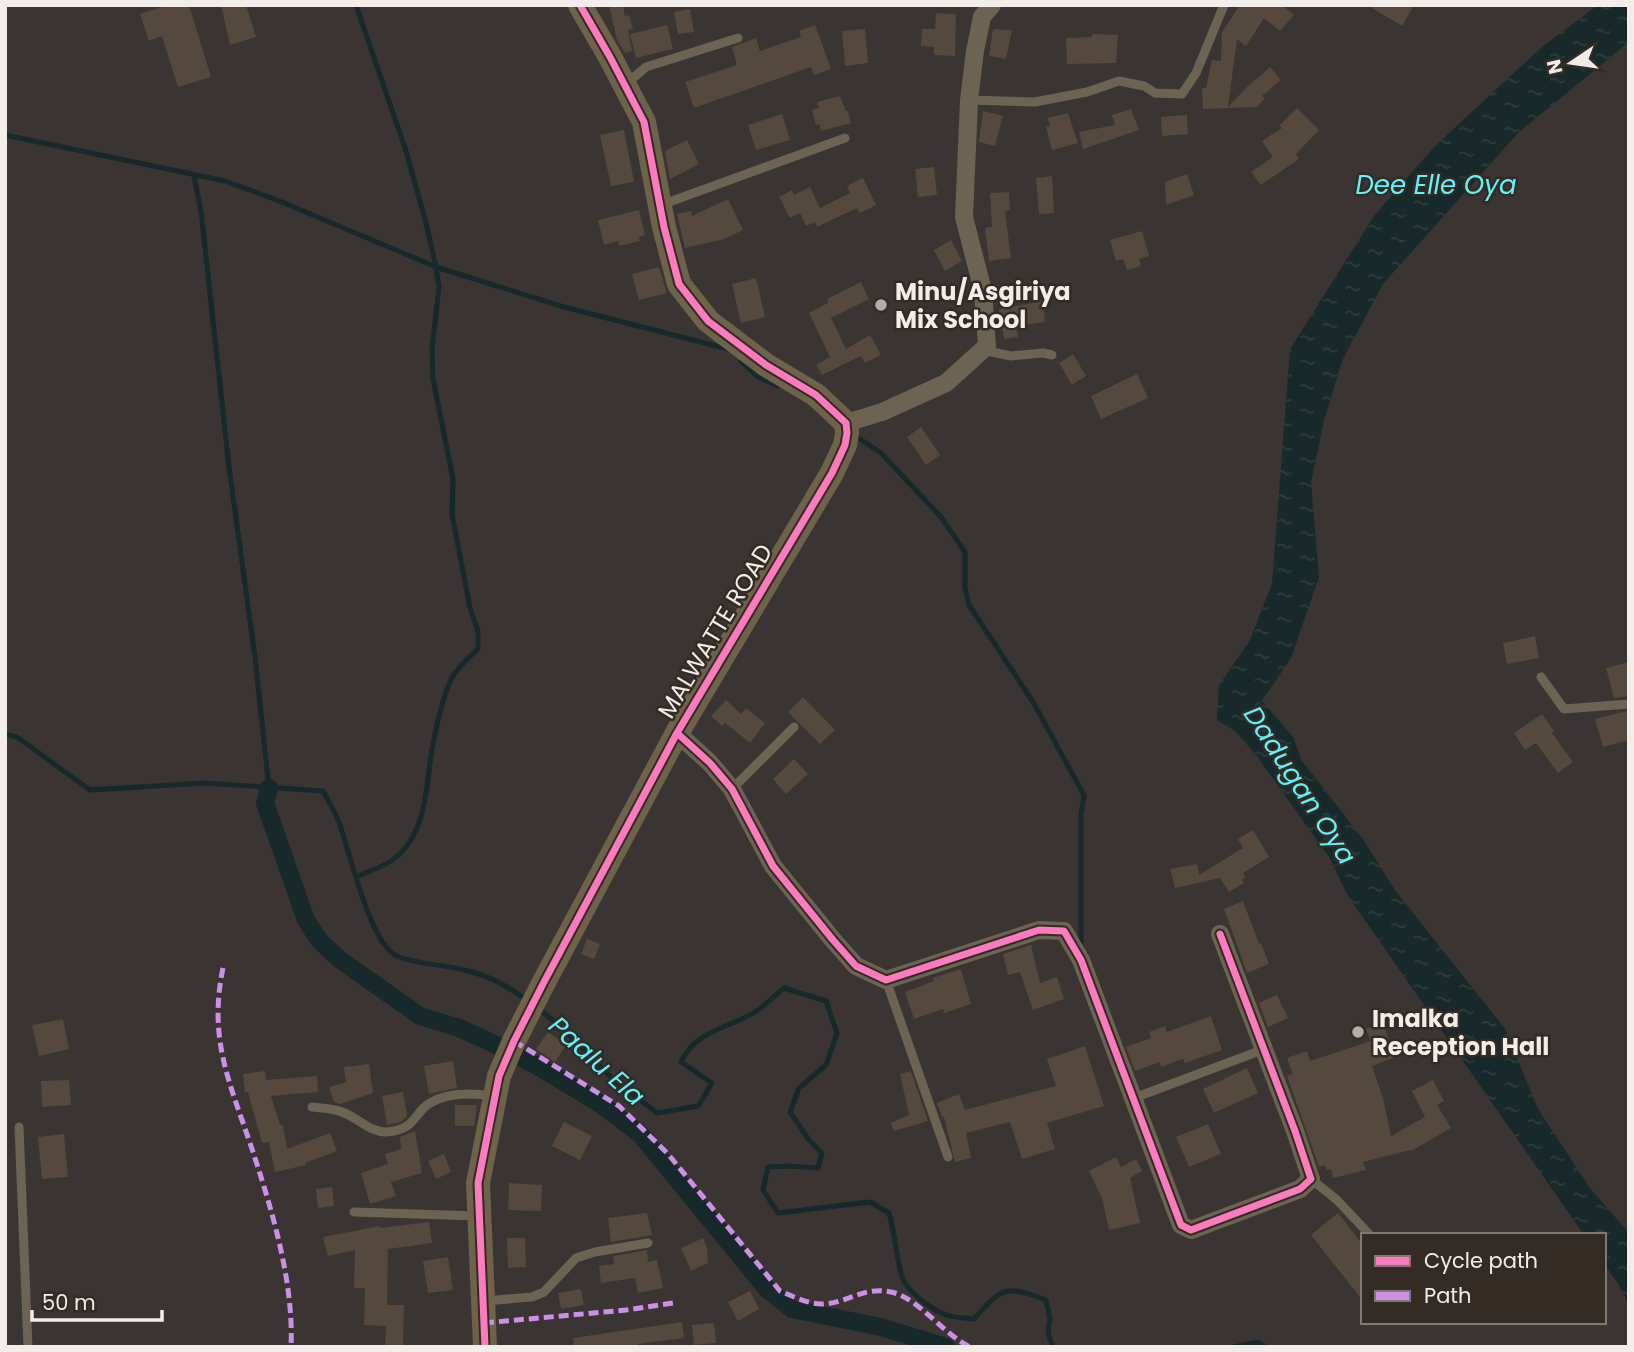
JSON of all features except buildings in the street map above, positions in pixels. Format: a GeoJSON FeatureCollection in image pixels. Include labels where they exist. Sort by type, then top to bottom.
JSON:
{"type":"FeatureCollection","features":[{"type":"Feature","properties":{"kind":"street"},"geometry":{"type":"LineString","coordinates":[[580,5],[644,122],[659,206],[679,284],[708,321],[765,365],[816,395],[846,423],[882,412],[946,383],[987,346],[983,291],[964,217],[969,100],[975,51],[982,17],[992,5]]}},
{"type":"Feature","properties":{"kind":"street","name":"MALWATTE ROAD"},"geometry":{"type":"LineString","coordinates":[[485,1347],[478,1183],[499,1076],[514,1041],[677,733],[832,473],[845,445],[846,423]]}},
{"type":"Feature","properties":{"kind":"street"},"geometry":{"type":"LineString","coordinates":[[677,733],[710,763],[732,789],[773,866],[856,966],[886,980],[1039,930],[1064,931],[1081,960],[1181,1225],[1191,1230],[1300,1189],[1311,1180],[1220,934]]}},
{"type":"Feature","properties":{"kind":"lane"},"geometry":{"type":"LineString","coordinates":[[969,100],[1035,102],[1087,92],[1119,81],[1144,86],[1155,93],[1182,94],[1196,73],[1224,5]]}},
{"type":"Feature","properties":{"kind":"lane"},"geometry":{"type":"LineString","coordinates":[[624,85],[646,67],[738,38]]}},
{"type":"Feature","properties":{"kind":"lane"},"geometry":{"type":"LineString","coordinates":[[659,206],[845,138]]}},
{"type":"Feature","properties":{"kind":"lane"},"geometry":{"type":"LineString","coordinates":[[983,350],[1011,356],[1043,353],[1052,355]]}},
{"type":"Feature","properties":{"kind":"lane"},"geometry":{"type":"LineString","coordinates":[[1541,677],[1564,709],[1629,704]]}},
{"type":"Feature","properties":{"kind":"lane"},"geometry":{"type":"LineString","coordinates":[[732,789],[794,727]]}},
{"type":"Feature","properties":{"kind":"lane"},"geometry":{"type":"LineString","coordinates":[[886,980],[948,1157]]}},
{"type":"Feature","properties":{"kind":"lane"},"geometry":{"type":"LineString","coordinates":[[1134,1098],[1262,1049]]}},
{"type":"Feature","properties":{"kind":"lane"},"geometry":{"type":"LineString","coordinates":[[312,1107],[339,1111],[367,1127],[386,1132],[406,1127],[417,1119],[427,1104],[444,1096],[495,1096]]}},
{"type":"Feature","properties":{"kind":"lane"},"geometry":{"type":"LineString","coordinates":[[19,1127],[28,1347]]}},
{"type":"Feature","properties":{"kind":"lane"},"geometry":{"type":"LineString","coordinates":[[1311,1180],[1337,1199],[1368,1233]]}},
{"type":"Feature","properties":{"kind":"lane"},"geometry":{"type":"LineString","coordinates":[[354,1212],[479,1216]]}},
{"type":"Feature","properties":{"kind":"lane"},"geometry":{"type":"LineString","coordinates":[[483,1301],[532,1297],[544,1292],[576,1258],[648,1243]]}},
{"type":"Feature","properties":{"kind":"water","name":"Dee Elle Oya"},"geometry":{"type":"Polygon","coordinates":[[[1598,5],[1629,5],[1629,42],[1519,132],[1383,284],[1342,361],[1324,421],[1311,482],[1319,577],[1291,658],[1262,701],[1293,737],[1302,761],[1363,839],[1395,890],[1505,1029],[1538,1109],[1590,1188],[1629,1233],[1629,1306],[1606,1267],[1606,1233],[1583,1233],[1348,896],[1329,857],[1256,755],[1235,731],[1217,720],[1219,685],[1249,642],[1272,584],[1290,349],[1374,216],[1435,146],[1542,47],[1598,5]]]}},
{"type":"Feature","properties":{"kind":"waterway"},"geometry":{"type":"LineString","coordinates":[[356,5],[406,151],[436,267],[439,287],[432,349],[433,379],[453,479],[452,514],[470,608],[478,631],[478,649],[455,673],[444,698],[432,749],[423,808],[413,836],[406,848],[391,861],[356,877]]}},
{"type":"Feature","properties":{"kind":"waterway"},"geometry":{"type":"LineString","coordinates":[[5,135],[225,181],[436,267],[564,307],[728,349]]}},
{"type":"Feature","properties":{"kind":"waterway"},"geometry":{"type":"LineString","coordinates":[[194,176],[201,211],[229,467],[255,657],[269,788]]}},
{"type":"Feature","properties":{"kind":"waterway"},"geometry":{"type":"LineString","coordinates":[[741,361],[758,377],[778,386]]}},
{"type":"Feature","properties":{"kind":"waterway"},"geometry":{"type":"LineString","coordinates":[[854,435],[881,453],[941,517],[965,552],[965,588],[969,605],[1033,702],[1084,795],[1081,814],[1081,949]]}},
{"type":"Feature","properties":{"kind":"waterway","name":"Paalu Ela"},"geometry":{"type":"LineString","coordinates":[[5,734],[17,737],[90,790],[204,783],[323,791],[338,821],[370,917],[387,948],[404,959],[484,976],[528,1001]]}},
{"type":"Feature","properties":{"kind":"waterway"},"geometry":{"type":"LineString","coordinates":[[269,788],[265,803],[306,920],[319,940],[339,959],[420,1016],[459,1028],[539,1067],[602,1105],[640,1134],[767,1289],[792,1309],[881,1327],[946,1347]]}},
{"type":"Feature","properties":{"kind":"waterway","name":"Paalu Ela"},"geometry":{"type":"LineString","coordinates":[[539,1009],[613,1079],[657,1113],[698,1106],[712,1083],[681,1062],[687,1051],[704,1036],[748,1016],[784,988],[826,1001],[837,1033],[826,1065],[799,1088],[790,1112],[809,1140],[822,1153],[818,1168],[768,1167],[763,1190],[778,1213],[870,1202],[889,1213],[903,1280],[919,1298],[946,1315],[974,1319],[991,1301],[1005,1292],[1021,1292],[1046,1300],[1050,1318],[1048,1333],[1053,1347]]}},
{"type":"Feature","properties":{"kind":"waterway","name":"Paalu Ela"},"geometry":{"type":"LineString","coordinates":[[1234,1347],[1258,1342],[1266,1347]]}},
{"type":"Feature","properties":{"kind":"marked path"},"geometry":{"type":"LineString","coordinates":[[223,968],[218,1017],[220,1040],[229,1082],[260,1172],[280,1246],[289,1297],[291,1347]]}},
{"type":"Feature","properties":{"kind":"marked path"},"geometry":{"type":"LineString","coordinates":[[514,1041],[619,1106],[668,1154],[780,1291],[816,1304],[840,1301],[874,1291],[895,1293],[914,1303],[951,1335],[970,1347]]}},
{"type":"Feature","properties":{"kind":"marked path"},"geometry":{"type":"LineString","coordinates":[[484,1323],[673,1303]]}},
{"type":"Feature","properties":{"kind":"cycle path"},"geometry":{"type":"LineString","coordinates":[[485,1347],[478,1183],[499,1076],[544,982],[677,733],[832,473],[845,445],[847,433],[846,423],[816,395],[766,365],[708,321],[679,284],[664,227],[644,122],[580,5]]}},
{"type":"Feature","properties":{"kind":"cycle path"},"geometry":{"type":"LineString","coordinates":[[677,733],[710,763],[732,789],[773,866],[856,966],[886,980],[1039,930],[1064,931],[1081,960],[1181,1225],[1191,1230],[1300,1189],[1311,1179],[1220,934]]}},
{"type":"Feature","properties":{"kind":"place","name":"Minu/Asgiriya Mix School"},"geometry":{"type":"Point","coordinates":[881,305]}},
{"type":"Feature","properties":{"kind":"place","name":"Imalka Reception Hall"},"geometry":{"type":"Point","coordinates":[1358,1032]}},
{"type":"Feature","properties":{"kind":"water label","name":"Dadugan Oya"},"geometry":{"type":"Point","coordinates":[1300,785]}}]}
